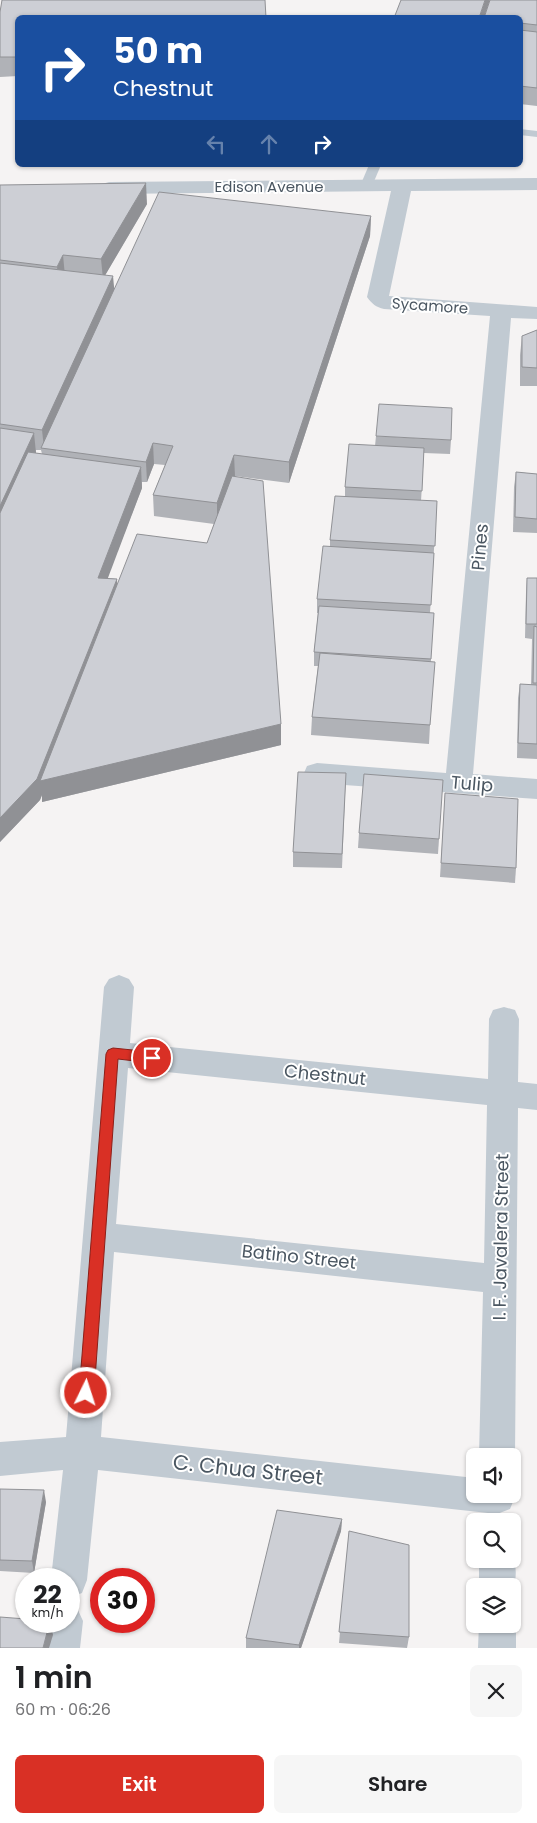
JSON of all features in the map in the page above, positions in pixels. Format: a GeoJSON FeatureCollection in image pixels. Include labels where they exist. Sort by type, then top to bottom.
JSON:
{"type":"FeatureCollection","features":[{"type":"Feature","properties":{"kind":"street","name":"Edison Avenue"},"geometry":{"type":"LineString","coordinates":[[88,188],[537,184]]}},
{"type":"Feature","properties":{"kind":"street","name":"Sycamore"},"geometry":{"type":"LineString","coordinates":[[402,186],[378,297],[384,303],[537,313]]}},
{"type":"Feature","properties":{"kind":"street","name":"Pines"},"geometry":{"type":"LineString","coordinates":[[459,782],[501,311]]}},
{"type":"Feature","properties":{"kind":"street","name":"Tulip"},"geometry":{"type":"LineString","coordinates":[[317,773],[537,789]]}},
{"type":"Feature","properties":{"kind":"street"},"geometry":{"type":"LineString","coordinates":[[70,1568],[82,1452],[119,988]]}},
{"type":"Feature","properties":{"kind":"street","name":"I. F. Javalera Street"},"geometry":{"type":"LineString","coordinates":[[497,1448],[504,1019]]}},
{"type":"Feature","properties":{"kind":"street","name":"Chestnut"},"geometry":{"type":"LineString","coordinates":[[113,1054],[537,1097]]}},
{"type":"Feature","properties":{"kind":"street","name":"Batino Street"},"geometry":{"type":"LineString","coordinates":[[98,1236],[501,1279]]}},
{"type":"Feature","properties":{"kind":"street","name":"C. Chua Street"},"geometry":{"type":"LineString","coordinates":[[0,1459],[82,1452],[497,1504]]}},
{"type":"Feature","properties":{"kind":"street"},"geometry":{"type":"LineString","coordinates":[[62,1648],[63,1633]]}},
{"type":"Feature","properties":{"kind":"street"},"geometry":{"type":"LineString","coordinates":[[497,1633],[497,1648]]}},
{"type":"Feature","properties":{"kind":"lane"},"geometry":{"type":"LineString","coordinates":[[523,132],[537,134]]}},
{"type":"Feature","properties":{"kind":"lane"},"geometry":{"type":"LineString","coordinates":[[366,186],[374,167]]}},
{"type":"Feature","properties":{"kind":"building"},"geometry":{"type":"Polygon","coordinates":[[[2,0],[265,0],[266,15],[15,15],[15,57],[0,57],[0,12],[2,0]]]}},
{"type":"Feature","properties":{"kind":"building"},"geometry":{"type":"Polygon","coordinates":[[[401,0],[485,0],[480,15],[395,15],[401,0]]]}},
{"type":"Feature","properties":{"kind":"building"},"geometry":{"type":"Polygon","coordinates":[[[490,0],[537,0],[537,25],[523,23],[523,15],[485,15],[490,0]]]}},
{"type":"Feature","properties":{"kind":"building"},"geometry":{"type":"Polygon","coordinates":[[[523,30],[537,32],[537,88],[523,86],[523,30]]]}},
{"type":"Feature","properties":{"kind":"building"},"geometry":{"type":"Polygon","coordinates":[[[146,183],[101,259],[63,255],[57,267],[0,260],[0,185],[146,183]]]}},
{"type":"Feature","properties":{"kind":"building"},"geometry":{"type":"Polygon","coordinates":[[[159,192],[371,216],[289,462],[234,455],[217,503],[153,495],[173,446],[153,443],[146,462],[41,448],[159,192]]]}},
{"type":"Feature","properties":{"kind":"building"},"geometry":{"type":"Polygon","coordinates":[[[0,263],[113,276],[42,430],[0,424],[0,263]]]}},
{"type":"Feature","properties":{"kind":"building"},"geometry":{"type":"Polygon","coordinates":[[[537,330],[537,368],[522,367],[522,336],[537,330]]]}},
{"type":"Feature","properties":{"kind":"building"},"geometry":{"type":"Polygon","coordinates":[[[379,404],[452,408],[451,440],[376,436],[379,404]]]}},
{"type":"Feature","properties":{"kind":"building"},"geometry":{"type":"Polygon","coordinates":[[[0,428],[34,433],[0,506],[0,428]]]}},
{"type":"Feature","properties":{"kind":"building"},"geometry":{"type":"Polygon","coordinates":[[[349,444],[424,448],[422,491],[345,487],[349,444]]]}},
{"type":"Feature","properties":{"kind":"building"},"geometry":{"type":"Polygon","coordinates":[[[28,452],[141,467],[98,578],[117,579],[37,779],[0,818],[0,513],[28,452]]]}},
{"type":"Feature","properties":{"kind":"building"},"geometry":{"type":"Polygon","coordinates":[[[516,472],[537,474],[537,519],[515,517],[516,472]]]}},
{"type":"Feature","properties":{"kind":"building"},"geometry":{"type":"Polygon","coordinates":[[[232,476],[263,481],[281,724],[40,781],[137,534],[207,543],[232,476]]]}},
{"type":"Feature","properties":{"kind":"building"},"geometry":{"type":"Polygon","coordinates":[[[335,496],[437,501],[435,546],[330,540],[335,496]]]}},
{"type":"Feature","properties":{"kind":"building"},"geometry":{"type":"Polygon","coordinates":[[[323,546],[434,553],[431,605],[317,599],[323,546]]]}},
{"type":"Feature","properties":{"kind":"building"},"geometry":{"type":"Polygon","coordinates":[[[527,578],[537,578],[537,624],[526,624],[527,578]]]}},
{"type":"Feature","properties":{"kind":"building"},"geometry":{"type":"Polygon","coordinates":[[[319,606],[434,613],[431,659],[314,652],[319,606]]]}},
{"type":"Feature","properties":{"kind":"building"},"geometry":{"type":"Polygon","coordinates":[[[534,626],[537,627],[537,683],[533,683],[534,626]]]}},
{"type":"Feature","properties":{"kind":"building"},"geometry":{"type":"Polygon","coordinates":[[[320,653],[435,662],[430,725],[312,717],[320,653]]]}},
{"type":"Feature","properties":{"kind":"building"},"geometry":{"type":"Polygon","coordinates":[[[520,684],[537,685],[537,744],[518,743],[520,684]]]}},
{"type":"Feature","properties":{"kind":"building"},"geometry":{"type":"Polygon","coordinates":[[[298,772],[346,773],[342,854],[293,852],[298,772]]]}},
{"type":"Feature","properties":{"kind":"building"},"geometry":{"type":"Polygon","coordinates":[[[364,774],[443,780],[439,839],[359,833],[364,774]]]}},
{"type":"Feature","properties":{"kind":"building"},"geometry":{"type":"Polygon","coordinates":[[[445,793],[518,799],[516,868],[441,863],[445,793]]]}},
{"type":"Feature","properties":{"kind":"building"},"geometry":{"type":"Polygon","coordinates":[[[0,1489],[44,1490],[32,1561],[0,1560],[0,1489]]]}},
{"type":"Feature","properties":{"kind":"building"},"geometry":{"type":"Polygon","coordinates":[[[277,1510],[342,1519],[299,1645],[246,1638],[277,1510]]]}},
{"type":"Feature","properties":{"kind":"building"},"geometry":{"type":"Polygon","coordinates":[[[349,1531],[409,1545],[409,1637],[339,1632],[349,1531]]]}},
{"type":"Feature","properties":{"kind":"building"},"geometry":{"type":"Polygon","coordinates":[[[0,1617],[15,1618],[15,1633],[47,1633],[43,1648],[0,1648],[0,1617]]]}},
{"type":"Feature","properties":{"kind":"route"},"geometry":{"type":"LineString","coordinates":[[86,1393],[113,1054],[152,1058]]}}]}
